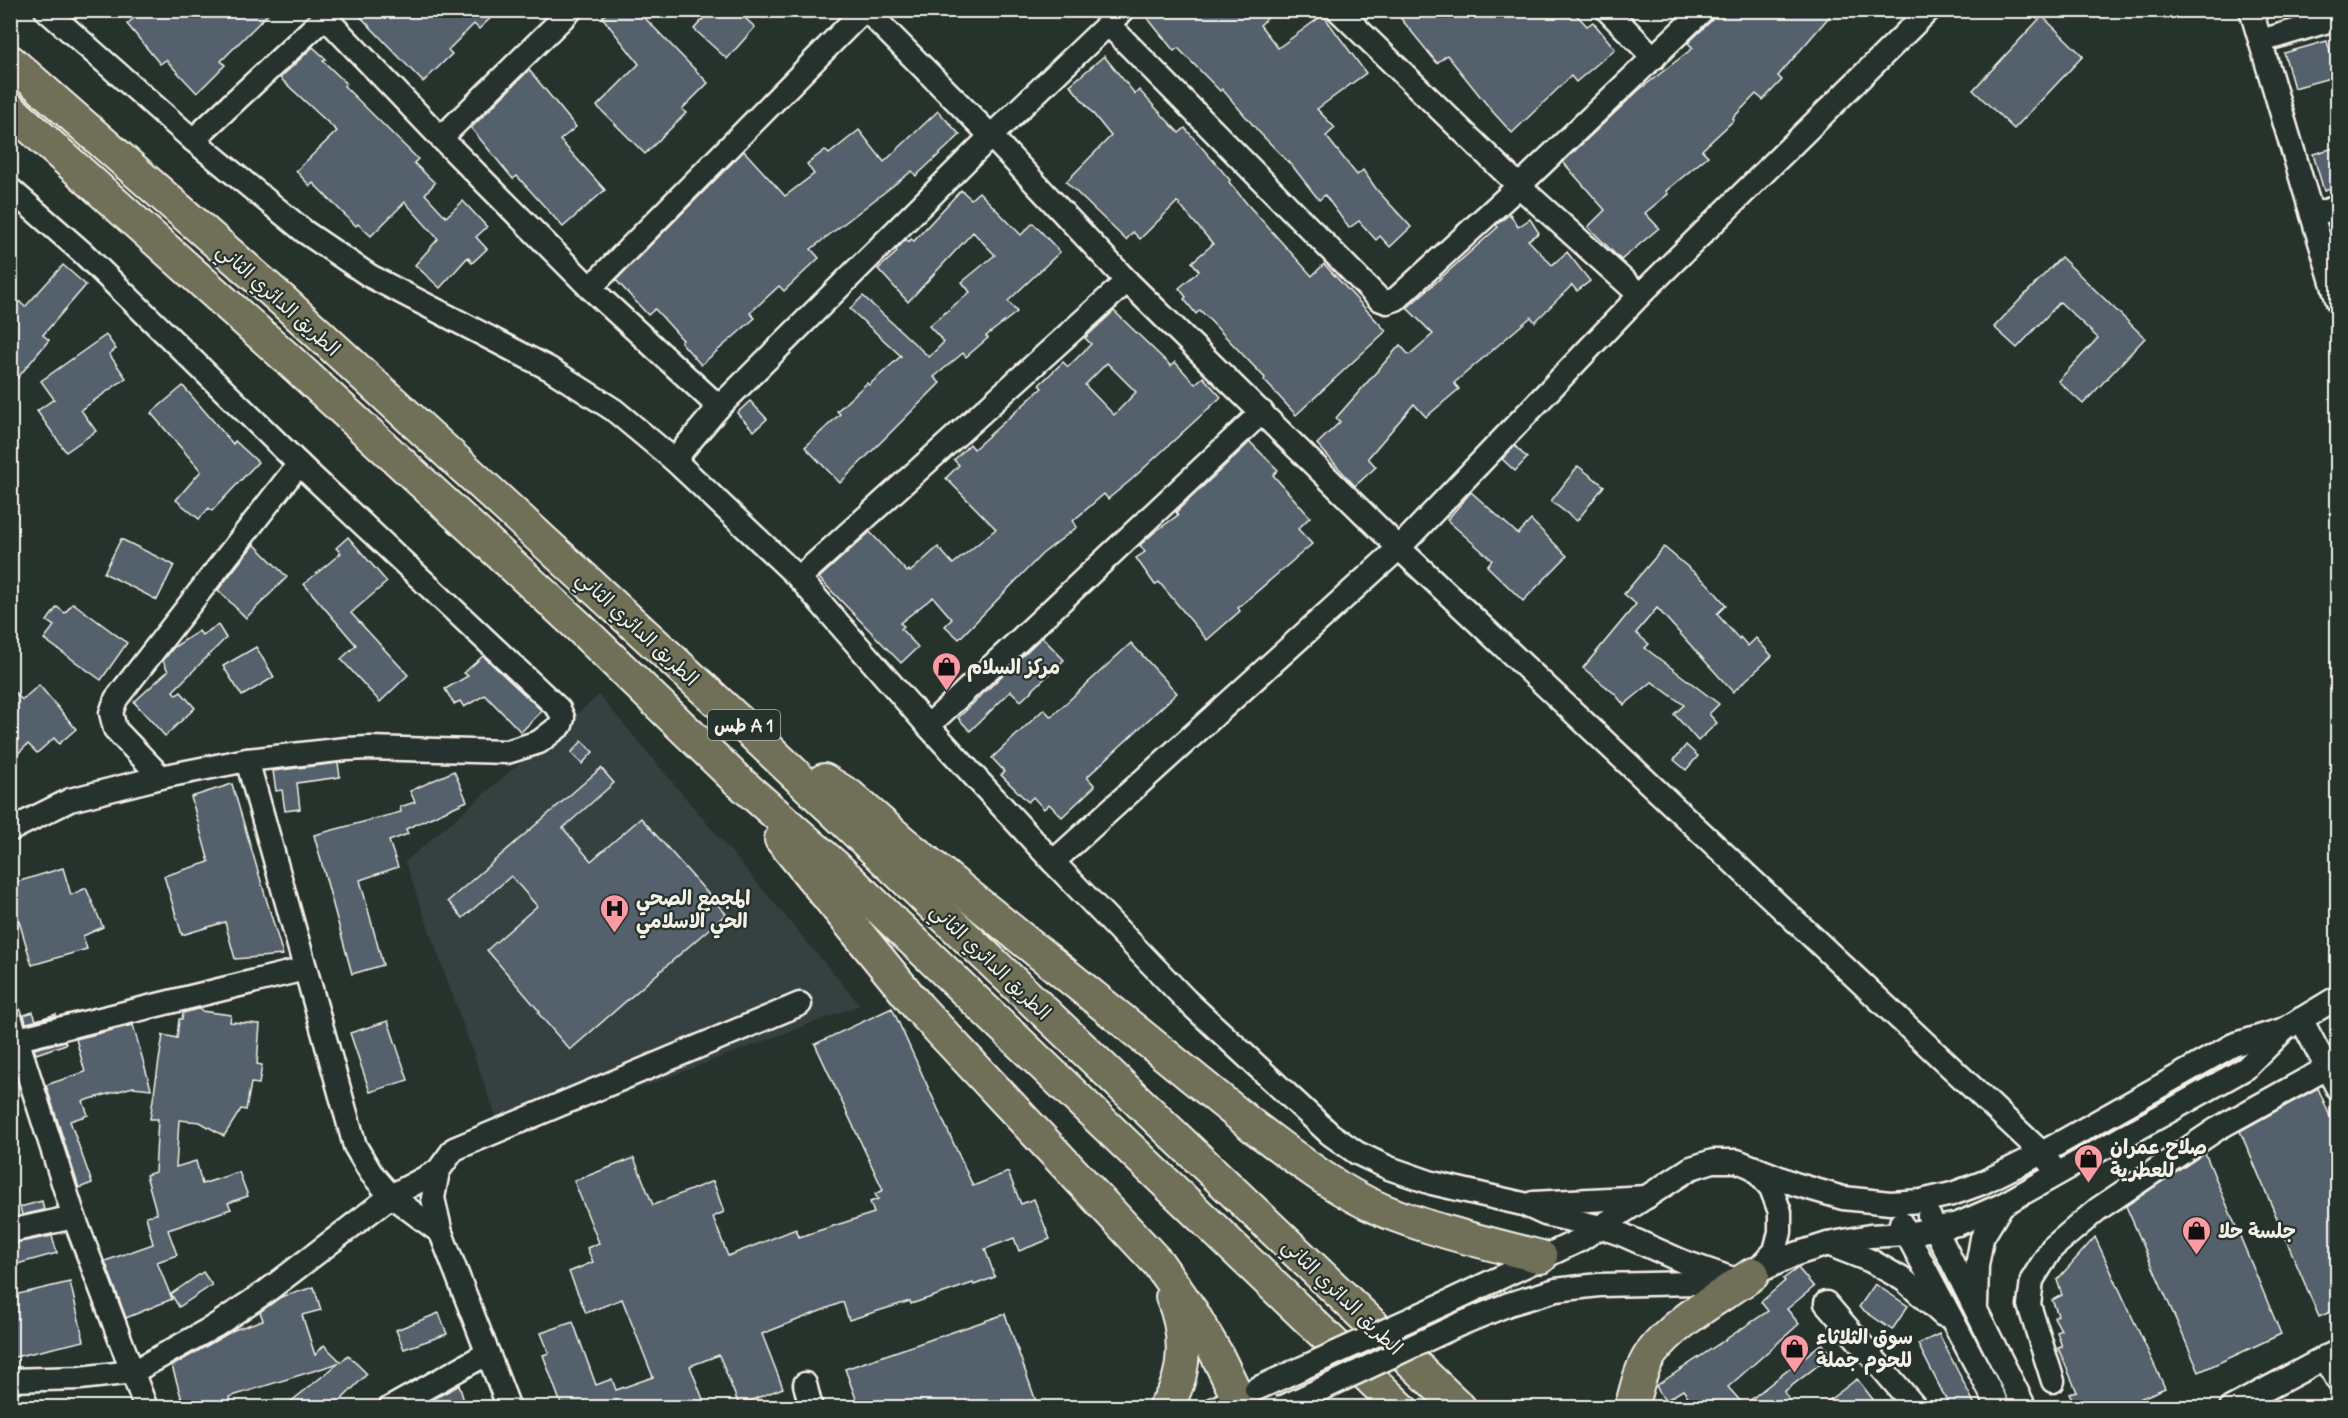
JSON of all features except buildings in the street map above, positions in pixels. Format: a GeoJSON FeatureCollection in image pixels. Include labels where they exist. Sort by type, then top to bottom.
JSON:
{"type":"FeatureCollection","features":[{"type":"Feature","properties":{"kind":"highway","name":"الطريق الدائري الثاني"},"geometry":{"type":"LineString","coordinates":[[10,61],[282,300],[755,736],[1460,1407]]}},
{"type":"Feature","properties":{"kind":"highway","name":"الطريق الدائري الثاني"},"geometry":{"type":"LineString","coordinates":[[10,109],[288,359],[579,626],[735,778],[835,866],[1401,1407]]}},
{"type":"Feature","properties":{"kind":"highway"},"geometry":{"type":"LineString","coordinates":[[755,736],[850,796],[905,844],[1244,1120],[1311,1169],[1380,1209],[1458,1235],[1544,1256]]}},
{"type":"Feature","properties":{"kind":"highway"},"geometry":{"type":"LineString","coordinates":[[735,778],[768,823],[918,1007],[1158,1263],[1192,1312],[1238,1400]]}},
{"type":"Feature","properties":{"kind":"highway"},"geometry":{"type":"LineString","coordinates":[[1158,1263],[1177,1309],[1183,1340],[1180,1376],[1164,1407]]}},
{"type":"Feature","properties":{"kind":"highway"},"geometry":{"type":"LineString","coordinates":[[1631,1407],[1641,1372],[1651,1355],[1675,1329],[1743,1277]]}},
{"type":"Feature","properties":{"kind":"street"},"geometry":{"type":"LineString","coordinates":[[45,10],[193,140],[304,232],[370,276],[550,369],[614,410],[674,460],[799,578],[928,726],[1053,862],[1186,1000],[1330,1134],[1357,1153],[1389,1168],[1432,1183],[1523,1204],[1545,1214],[1601,1227],[1684,1262],[1743,1277]]}},
{"type":"Feature","properties":{"kind":"street"},"geometry":{"type":"LineString","coordinates":[[441,138],[571,10]]}},
{"type":"Feature","properties":{"kind":"street"},"geometry":{"type":"LineString","coordinates":[[590,288],[865,10],[990,136],[1127,280],[1399,549],[2042,1153],[2057,1173]]}},
{"type":"Feature","properties":{"kind":"street"},"geometry":{"type":"LineString","coordinates":[[1338,10],[1519,186],[1640,295]]}},
{"type":"Feature","properties":{"kind":"street"},"geometry":{"type":"LineString","coordinates":[[1607,10],[1654,58]]}},
{"type":"Feature","properties":{"kind":"street"},"geometry":{"type":"LineString","coordinates":[[674,460],[719,407],[990,136],[1116,17],[1379,299],[1388,302],[1396,299],[1519,186],[1703,10]]}},
{"type":"Feature","properties":{"kind":"street"},"geometry":{"type":"LineString","coordinates":[[1053,862],[1399,549],[1640,295],[1929,10]]}},
{"type":"Feature","properties":{"kind":"street"},"geometry":{"type":"LineString","coordinates":[[2251,10],[2337,302]]}},
{"type":"Feature","properties":{"kind":"street"},"geometry":{"type":"LineString","coordinates":[[193,140],[326,14],[441,138],[590,288],[719,407]]}},
{"type":"Feature","properties":{"kind":"street"},"geometry":{"type":"LineString","coordinates":[[2261,41],[2337,18]]}},
{"type":"Feature","properties":{"kind":"street"},"geometry":{"type":"LineString","coordinates":[[10,189],[83,253],[299,464],[559,710],[563,718],[562,722],[539,742],[507,752],[369,748],[247,760],[161,777],[70,800],[10,830]]}},
{"type":"Feature","properties":{"kind":"street"},"geometry":{"type":"LineString","coordinates":[[2312,214],[2337,207]]}},
{"type":"Feature","properties":{"kind":"street"},"geometry":{"type":"LineString","coordinates":[[799,578],[1127,280]]}},
{"type":"Feature","properties":{"kind":"street"},"geometry":{"type":"LineString","coordinates":[[928,726],[1262,412]]}},
{"type":"Feature","properties":{"kind":"street"},"geometry":{"type":"LineString","coordinates":[[161,777],[116,729],[111,712],[116,699],[299,464]]}},
{"type":"Feature","properties":{"kind":"street"},"geometry":{"type":"LineString","coordinates":[[247,760],[356,1146],[371,1173],[391,1196],[441,1233]]}},
{"type":"Feature","properties":{"kind":"street"},"geometry":{"type":"LineString","coordinates":[[14,1041],[305,969]]}},
{"type":"Feature","properties":{"kind":"street"},"geometry":{"type":"LineString","coordinates":[[1281,1407],[1458,1325],[1509,1304],[1556,1290],[1599,1285],[1697,1283],[1743,1277],[1796,1254],[1828,1244],[1870,1236],[1906,1234],[1958,1224],[2002,1205],[2246,1068],[2293,1024],[2337,997]]}},
{"type":"Feature","properties":{"kind":"street"},"geometry":{"type":"LineString","coordinates":[[509,1407],[441,1233],[433,1198],[438,1172],[454,1149],[800,1004]]}},
{"type":"Feature","properties":{"kind":"street"},"geometry":{"type":"LineString","coordinates":[[10,1017],[14,1041],[74,1217],[146,1407]]}},
{"type":"Feature","properties":{"kind":"street"},"geometry":{"type":"LineString","coordinates":[[1238,1400],[1580,1240],[1691,1168],[1713,1161],[1737,1161],[1795,1184],[1843,1198],[1890,1203],[1921,1201],[1952,1194],[1982,1183],[2042,1153],[2233,1045],[2293,1024]]}},
{"type":"Feature","properties":{"kind":"street"},"geometry":{"type":"LineString","coordinates":[[2293,1024],[2327,1068],[2337,1089]]}},
{"type":"Feature","properties":{"kind":"street"},"geometry":{"type":"LineString","coordinates":[[2053,1381],[2029,1305],[2032,1280],[2052,1248],[2098,1209],[2217,1129],[2327,1068]]}},
{"type":"Feature","properties":{"kind":"street"},"geometry":{"type":"LineString","coordinates":[[1743,1277],[1775,1251],[1780,1232],[1780,1212],[1771,1188],[1755,1170]]}},
{"type":"Feature","properties":{"kind":"street"},"geometry":{"type":"LineString","coordinates":[[10,1380],[80,1378],[133,1372],[215,1326],[267,1292],[391,1196],[438,1172]]}},
{"type":"Feature","properties":{"kind":"street"},"geometry":{"type":"LineString","coordinates":[[1523,1204],[1648,1197]]}},
{"type":"Feature","properties":{"kind":"street"},"geometry":{"type":"LineString","coordinates":[[1921,1201],[2025,1407]]}},
{"type":"Feature","properties":{"kind":"street"},"geometry":{"type":"LineString","coordinates":[[1890,1203],[1999,1407]]}},
{"type":"Feature","properties":{"kind":"street"},"geometry":{"type":"LineString","coordinates":[[1976,1308],[1977,1266],[1982,1238],[2002,1205]]}},
{"type":"Feature","properties":{"kind":"street"},"geometry":{"type":"LineString","coordinates":[[1544,1256],[1552,1247],[1554,1229],[1545,1214]]}},
{"type":"Feature","properties":{"kind":"street"},"geometry":{"type":"LineString","coordinates":[[10,1231],[74,1217]]}},
{"type":"Feature","properties":{"kind":"street"},"geometry":{"type":"LineString","coordinates":[[1828,1244],[1871,1261],[1904,1280],[1953,1323]]}},
{"type":"Feature","properties":{"kind":"street"},"geometry":{"type":"LineString","coordinates":[[1826,1303],[1916,1407]]}},
{"type":"Feature","properties":{"kind":"street"},"geometry":{"type":"LineString","coordinates":[[390,1407],[488,1353]]}},
{"type":"Feature","properties":{"kind":"street"},"geometry":{"type":"LineString","coordinates":[[2231,1407],[2331,1354],[2337,1381]]}},
{"type":"Feature","properties":{"kind":"street"},"geometry":{"type":"LineString","coordinates":[[805,1384],[811,1407]]}},
{"type":"Feature","properties":{"kind":"shaded area","name":"المجمع الصحي الحي الاسلامي"},"geometry":{"type":"Polygon","coordinates":[[[599,695],[860,1005],[504,1139],[405,862],[599,695]]]}},
{"type":"Feature","properties":{"kind":"place","name":"مركز السلام"},"geometry":{"type":"Point","coordinates":[946,692]}},
{"type":"Feature","properties":{"kind":"place","name":"المجمع الصحي الحي الاسلامي"},"geometry":{"type":"Point","coordinates":[615,934]}},
{"type":"Feature","properties":{"kind":"place","name":"صلاح عمران للعطرية"},"geometry":{"type":"Point","coordinates":[2089,1184]}},
{"type":"Feature","properties":{"kind":"place","name":"جلسة حلا"},"geometry":{"type":"Point","coordinates":[2197,1256]}},
{"type":"Feature","properties":{"kind":"place","name":"سوق الثلاثاء للحوم جملة"},"geometry":{"type":"Point","coordinates":[1795,1374]}}]}
